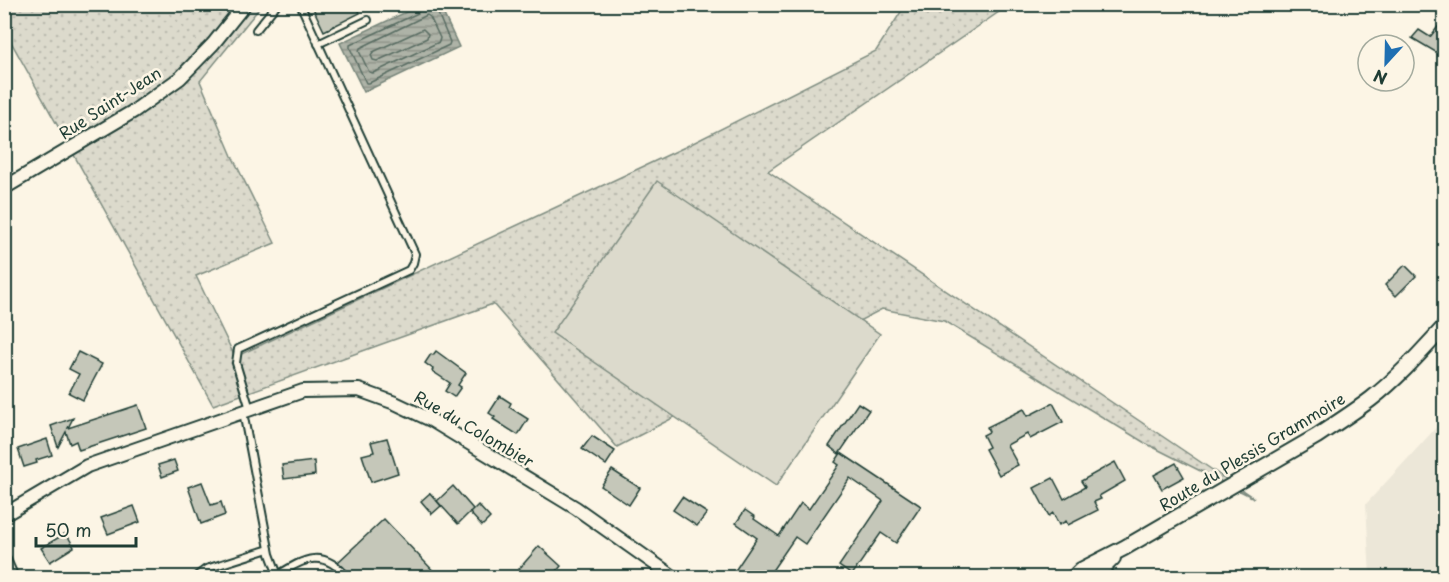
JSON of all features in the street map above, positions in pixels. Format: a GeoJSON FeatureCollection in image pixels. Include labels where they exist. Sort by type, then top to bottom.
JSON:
{"type":"FeatureCollection","features":[{"type":"Feature","properties":{"kind":"street","name":"Rue Saint-Jean"},"geometry":{"type":"LineString","coordinates":[[4,188],[134,111],[180,78],[213,44],[245,4]]}},
{"type":"Feature","properties":{"kind":"street","name":"Route du Plessis Grammoire"},"geometry":{"type":"LineString","coordinates":[[1073,578],[1081,570],[1124,548],[1317,436],[1372,398],[1403,371],[1444,327]]}},
{"type":"Feature","properties":{"kind":"street","name":"Rue du Colombier"},"geometry":{"type":"LineString","coordinates":[[4,515],[87,466],[303,391],[359,390],[395,403],[431,420],[576,508],[675,578]]}},
{"type":"Feature","properties":{"kind":"street","name":"Route du Plessis Grammoire"},"geometry":{"type":"LineString","coordinates":[[1093,578],[1124,548]]}},
{"type":"Feature","properties":{"kind":"street"},"geometry":{"type":"LineString","coordinates":[[4,560],[12,578]]}},
{"type":"Feature","properties":{"kind":"lane"},"geometry":{"type":"LineString","coordinates":[[256,30],[277,4]]}},
{"type":"Feature","properties":{"kind":"lane"},"geometry":{"type":"LineString","coordinates":[[300,4],[415,254],[409,270],[238,349],[236,363],[269,549],[279,576],[303,560],[311,559],[334,564],[348,578]]}},
{"type":"Feature","properties":{"kind":"lane"},"geometry":{"type":"LineString","coordinates":[[318,44],[368,20]]}},
{"type":"Feature","properties":{"kind":"lane"},"geometry":{"type":"LineString","coordinates":[[194,578],[206,569],[269,549]]}},
{"type":"Feature","properties":{"kind":"shaded area"},"geometry":{"type":"Polygon","coordinates":[[[4,5],[262,5],[200,81],[232,156],[275,243],[196,276],[235,357],[685,147],[876,51],[904,7],[908,5],[1009,5],[768,171],[1254,498],[1145,443],[944,321],[882,309],[617,447],[493,304],[213,405],[5,31],[4,5]]]}},
{"type":"Feature","properties":{"kind":"shaded area"},"geometry":{"type":"Polygon","coordinates":[[[657,181],[880,334],[776,486],[552,333],[657,181]]]}},
{"type":"Feature","properties":{"kind":"shaded area"},"geometry":{"type":"Polygon","coordinates":[[[1444,419],[1444,577],[1370,577],[1366,504],[1444,419]]]}},
{"type":"Feature","properties":{"kind":"water"},"geometry":{"type":"Polygon","coordinates":[[[439,4],[459,47],[364,92],[340,43],[421,5],[439,4]]]}},
{"type":"Feature","properties":{"kind":"building"},"geometry":{"type":"Polygon","coordinates":[[[319,4],[356,4],[360,13],[324,31],[313,8],[319,4]]]}},
{"type":"Feature","properties":{"kind":"building"},"geometry":{"type":"Polygon","coordinates":[[[1444,19],[1444,57],[1416,40],[1416,33],[1419,30],[1430,37],[1444,19]]]}},
{"type":"Feature","properties":{"kind":"building"},"geometry":{"type":"Polygon","coordinates":[[[1405,265],[1416,276],[1396,296],[1385,285],[1405,265]]]}},
{"type":"Feature","properties":{"kind":"building"},"geometry":{"type":"Polygon","coordinates":[[[436,351],[466,373],[454,397],[445,391],[450,383],[432,371],[433,369],[425,363],[436,351]]]}},
{"type":"Feature","properties":{"kind":"building"},"geometry":{"type":"Polygon","coordinates":[[[78,352],[102,364],[83,400],[69,393],[79,374],[69,369],[78,352]]]}},
{"type":"Feature","properties":{"kind":"building"},"geometry":{"type":"Polygon","coordinates":[[[500,396],[511,403],[509,407],[528,419],[518,435],[493,419],[495,417],[489,413],[500,396]]]}},
{"type":"Feature","properties":{"kind":"building"},"geometry":{"type":"Polygon","coordinates":[[[858,403],[869,410],[839,454],[829,446],[858,403]]]}},
{"type":"Feature","properties":{"kind":"building"},"geometry":{"type":"Polygon","coordinates":[[[1053,403],[1063,422],[1030,439],[1027,434],[1007,445],[1018,465],[999,475],[985,449],[989,447],[983,435],[989,432],[987,427],[1024,409],[1028,416],[1053,403]]]}},
{"type":"Feature","properties":{"kind":"building"},"geometry":{"type":"Polygon","coordinates":[[[138,405],[146,428],[79,450],[76,441],[70,444],[66,432],[58,447],[51,426],[73,418],[68,428],[138,405]]]}},
{"type":"Feature","properties":{"kind":"building"},"geometry":{"type":"Polygon","coordinates":[[[592,436],[615,451],[606,465],[582,449],[592,436]]]}},
{"type":"Feature","properties":{"kind":"building"},"geometry":{"type":"Polygon","coordinates":[[[387,438],[398,473],[371,482],[362,455],[374,452],[371,442],[387,438]]]}},
{"type":"Feature","properties":{"kind":"building"},"geometry":{"type":"Polygon","coordinates":[[[47,439],[52,455],[24,467],[18,449],[47,439]]]}},
{"type":"Feature","properties":{"kind":"building"},"geometry":{"type":"Polygon","coordinates":[[[841,453],[921,506],[896,543],[881,533],[852,575],[839,566],[883,501],[850,478],[805,544],[795,537],[767,578],[730,578],[757,538],[736,523],[745,510],[779,536],[801,503],[809,509],[839,465],[835,462],[841,453]]]}},
{"type":"Feature","properties":{"kind":"building"},"geometry":{"type":"Polygon","coordinates":[[[174,460],[178,471],[162,477],[158,465],[174,460]]]}},
{"type":"Feature","properties":{"kind":"building"},"geometry":{"type":"Polygon","coordinates":[[[314,461],[315,475],[284,479],[282,465],[314,461]]]}},
{"type":"Feature","properties":{"kind":"building"},"geometry":{"type":"Polygon","coordinates":[[[1115,462],[1125,481],[1099,496],[1101,499],[1094,502],[1098,510],[1068,525],[1066,521],[1059,525],[1053,513],[1049,516],[1034,488],[1053,478],[1064,499],[1085,487],[1081,481],[1115,462]]]}},
{"type":"Feature","properties":{"kind":"building"},"geometry":{"type":"Polygon","coordinates":[[[1176,463],[1184,477],[1162,489],[1154,475],[1176,463]]]}},
{"type":"Feature","properties":{"kind":"building"},"geometry":{"type":"Polygon","coordinates":[[[612,470],[640,488],[629,505],[601,486],[612,470]]]}},
{"type":"Feature","properties":{"kind":"building"},"geometry":{"type":"Polygon","coordinates":[[[202,482],[211,505],[221,502],[225,515],[201,524],[188,487],[202,482]]]}},
{"type":"Feature","properties":{"kind":"building"},"geometry":{"type":"Polygon","coordinates":[[[453,486],[473,509],[458,524],[437,501],[453,486]]]}},
{"type":"Feature","properties":{"kind":"building"},"geometry":{"type":"Polygon","coordinates":[[[430,493],[441,506],[432,514],[421,501],[430,493]]]}},
{"type":"Feature","properties":{"kind":"building"},"geometry":{"type":"Polygon","coordinates":[[[682,497],[707,513],[697,526],[673,510],[682,497]]]}},
{"type":"Feature","properties":{"kind":"building"},"geometry":{"type":"Polygon","coordinates":[[[478,505],[490,518],[482,526],[470,513],[478,505]]]}},
{"type":"Feature","properties":{"kind":"building"},"geometry":{"type":"Polygon","coordinates":[[[134,506],[140,522],[108,534],[101,518],[134,506]]]}},
{"type":"Feature","properties":{"kind":"building"},"geometry":{"type":"Polygon","coordinates":[[[384,519],[440,578],[353,578],[338,562],[384,519]]]}},
{"type":"Feature","properties":{"kind":"building"},"geometry":{"type":"Polygon","coordinates":[[[66,533],[74,547],[50,562],[41,548],[66,533]]]}},
{"type":"Feature","properties":{"kind":"building"},"geometry":{"type":"Polygon","coordinates":[[[539,546],[561,566],[551,578],[529,578],[519,569],[539,546]]]}}]}
